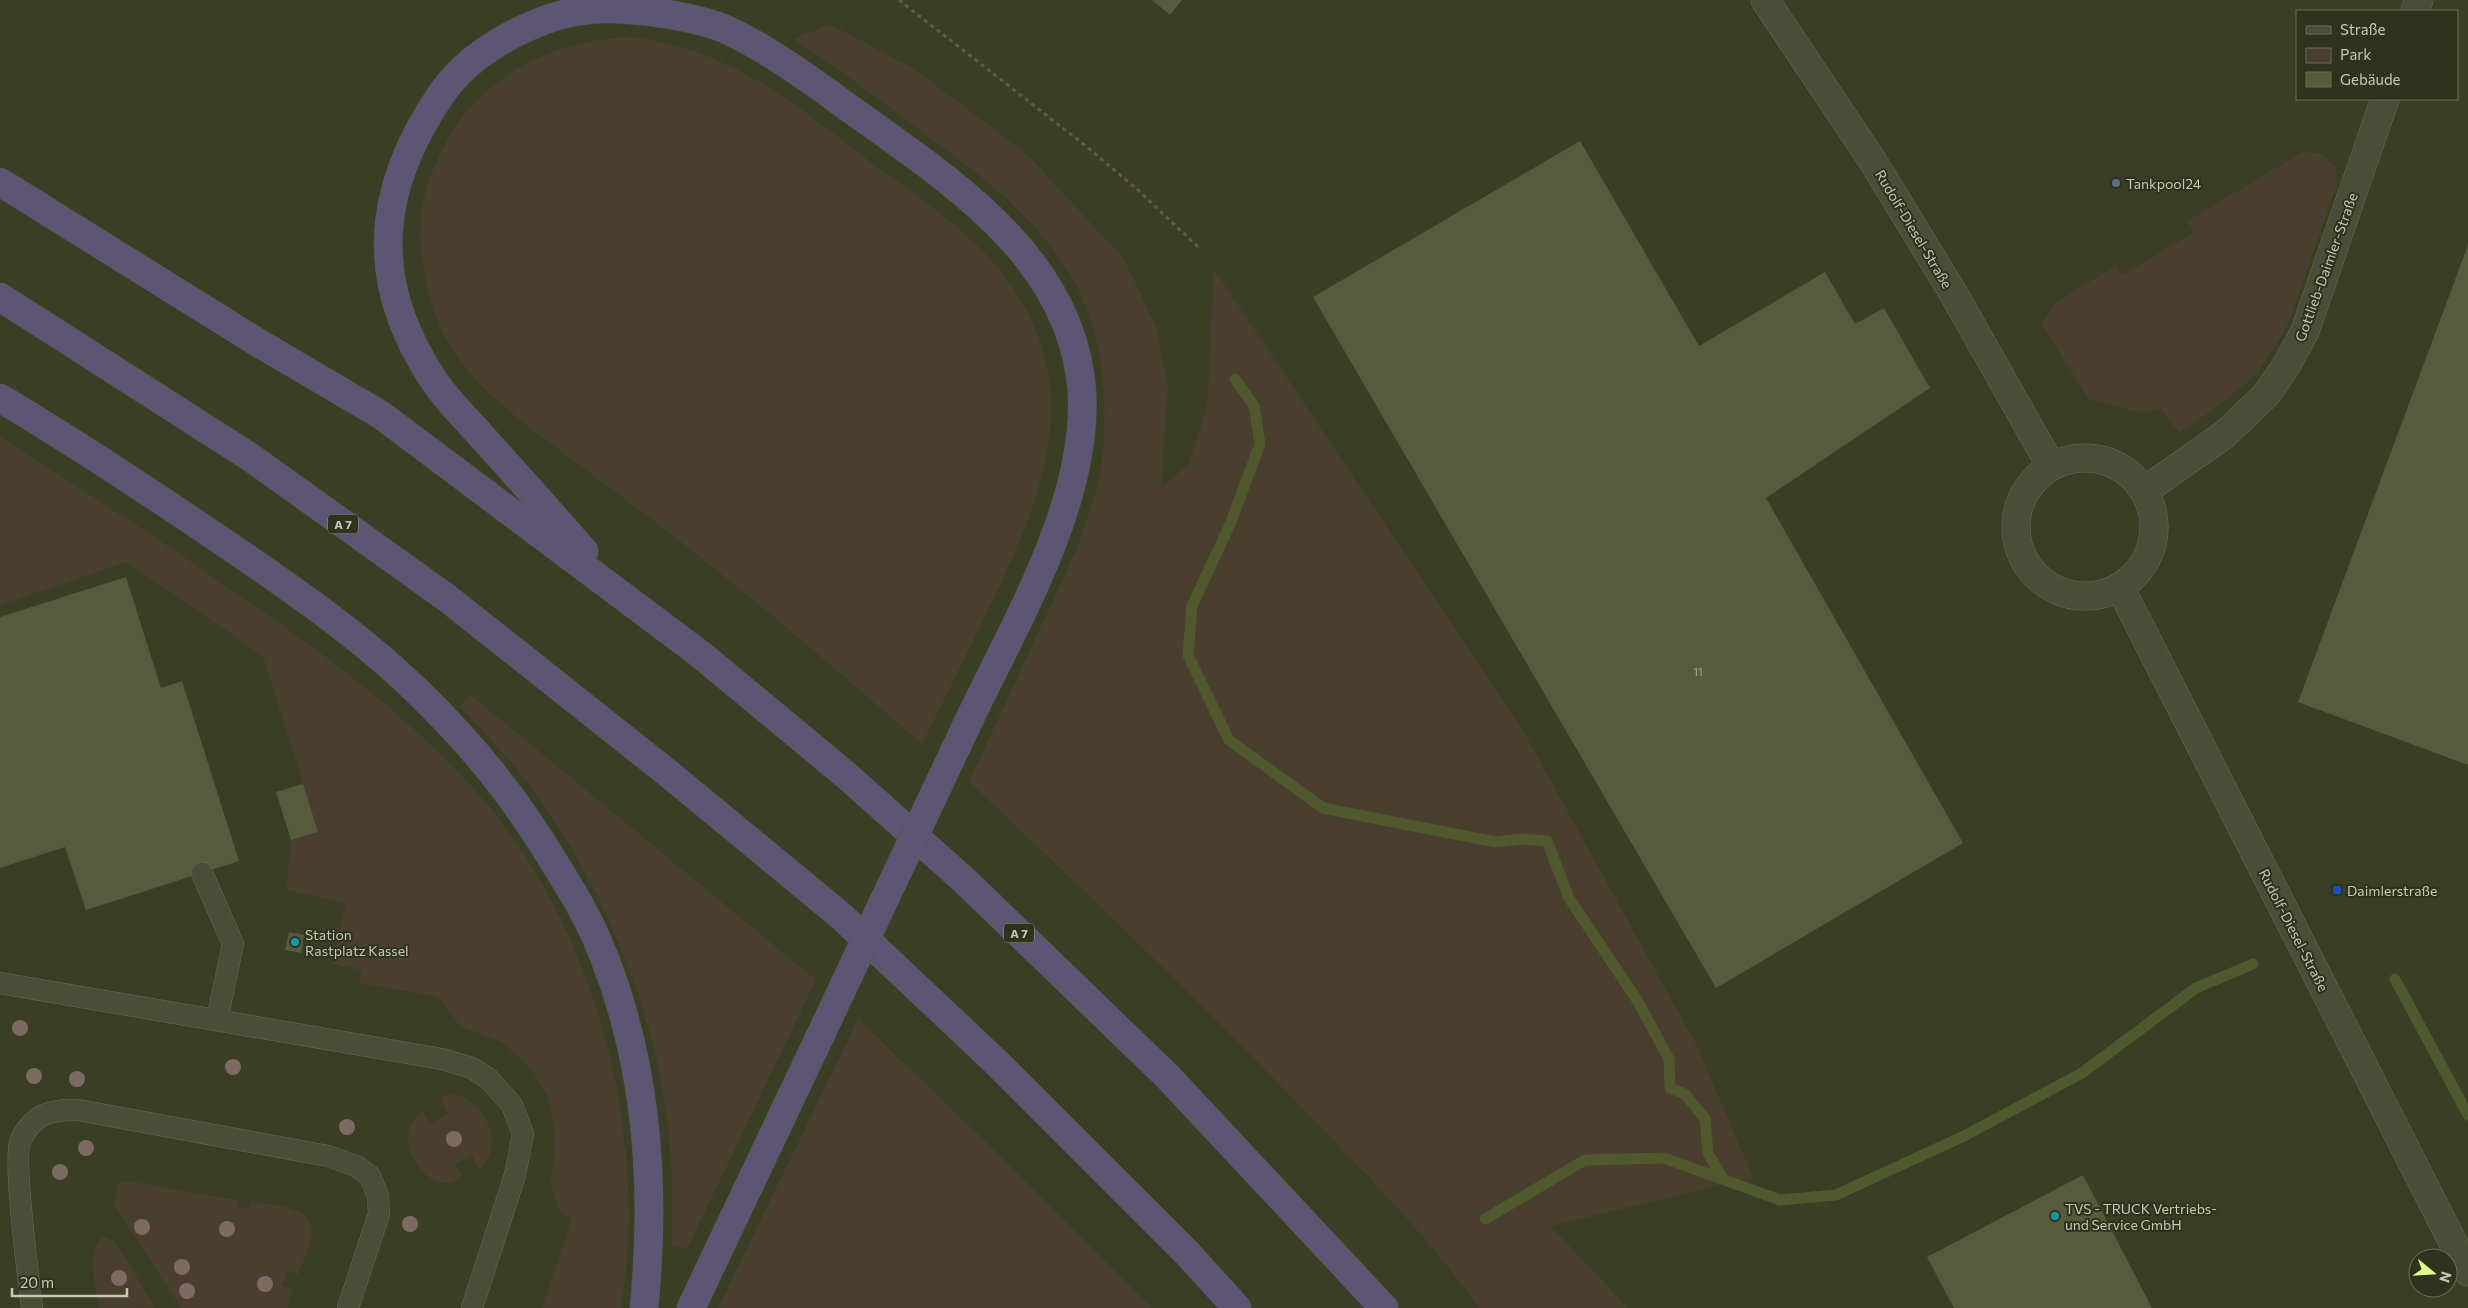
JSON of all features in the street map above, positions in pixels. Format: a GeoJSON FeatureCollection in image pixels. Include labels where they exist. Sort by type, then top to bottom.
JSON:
{"type":"FeatureCollection","features":[{"type":"Feature","properties":{"kind":"highway"},"geometry":{"type":"LineString","coordinates":[[622,594],[437,385],[409,338],[392,295],[387,254],[392,207],[403,161],[423,121],[453,77],[501,40],[568,13],[601,9],[653,12],[720,27],[772,54],[949,180],[992,217],[1023,252],[1054,297],[1073,342],[1082,391],[1080,441],[1070,494],[1051,548],[691,1308]]}},
{"type":"Feature","properties":{"kind":"highway","name":"A 7"},"geometry":{"type":"LineString","coordinates":[[0,182],[257,342],[381,414],[700,654],[832,764],[965,881],[1168,1077],[1384,1308]]}},
{"type":"Feature","properties":{"kind":"highway","name":"A 7"},"geometry":{"type":"LineString","coordinates":[[0,297],[250,457],[447,598],[670,774],[840,916],[990,1056],[1188,1254],[1237,1308]]}},
{"type":"Feature","properties":{"kind":"highway"},"geometry":{"type":"LineString","coordinates":[[0,398],[217,538],[285,586],[382,660],[453,727],[485,765],[535,832],[574,894],[590,925],[609,969],[625,1020],[634,1058],[648,1148],[650,1224],[644,1308]]}},
{"type":"Feature","properties":{"kind":"street","name":"Rudolf-Diesel-Straße"},"geometry":{"type":"LineString","coordinates":[[1765,0],[1872,160],[1952,291],[2051,466]]}},
{"type":"Feature","properties":{"kind":"street","name":"Gottlieb-Daimler-Straße"},"geometry":{"type":"LineString","coordinates":[[2144,491],[2224,435],[2266,396],[2286,366],[2305,331],[2385,100]]}},
{"type":"Feature","properties":{"kind":"street"},"geometry":{"type":"LineString","coordinates":[[2076,458],[2103,460],[2127,472],[2144,491],[2153,517],[2152,544],[2140,569],[2120,587],[2100,595],[2071,594],[2057,591],[2038,579],[2024,562],[2017,541],[2016,519],[2022,498],[2034,480],[2051,466],[2076,458]]}},
{"type":"Feature","properties":{"kind":"street","name":"Rudolf-Diesel-Straße"},"geometry":{"type":"LineString","coordinates":[[2120,587],[2468,1272]]}},
{"type":"Feature","properties":{"kind":"lane"},"geometry":{"type":"LineString","coordinates":[[202,872],[233,944],[217,1020]]}},
{"type":"Feature","properties":{"kind":"lane"},"geometry":{"type":"LineString","coordinates":[[0,983],[442,1059],[472,1068],[502,1091],[512,1105],[523,1134],[516,1175],[472,1308]]}},
{"type":"Feature","properties":{"kind":"lane"},"geometry":{"type":"LineString","coordinates":[[32,1308],[19,1178],[20,1141],[35,1119],[58,1109],[78,1110],[328,1156],[356,1166],[370,1176],[378,1196],[379,1214],[348,1308]]}},
{"type":"Feature","properties":{"kind":"path"},"geometry":{"type":"LineString","coordinates":[[899,0],[1080,141],[1139,191],[1198,248]]}},
{"type":"Feature","properties":{"kind":"green space"},"geometry":{"type":"Polygon","coordinates":[[[830,24],[916,70],[1028,155],[1124,259],[1156,327],[1168,387],[1161,489],[1189,463],[1207,408],[1214,269],[1524,732],[1696,1044],[1753,1177],[1551,1226],[1628,1308],[1479,1308],[1438,1255],[1394,1204],[1261,1065],[1137,942],[969,782],[1078,546],[1091,507],[1101,467],[1104,441],[1104,389],[1101,363],[1088,312],[1078,288],[1051,246],[1019,211],[964,163],[860,85],[793,39],[830,24]]]}},
{"type":"Feature","properties":{"kind":"green space"},"geometry":{"type":"Polygon","coordinates":[[[634,37],[670,44],[733,68],[762,83],[816,120],[961,230],[1006,278],[1031,318],[1045,358],[1051,398],[1049,438],[1041,478],[1029,517],[1012,558],[922,744],[746,594],[502,405],[465,367],[445,337],[437,319],[422,260],[421,221],[423,204],[437,160],[450,135],[466,112],[506,76],[529,62],[580,44],[634,37]]]}},
{"type":"Feature","properties":{"kind":"green space"},"geometry":{"type":"Polygon","coordinates":[[[2302,152],[2321,153],[2336,167],[2337,185],[2286,329],[2257,374],[2216,408],[2179,433],[2161,409],[2142,413],[2089,399],[2041,324],[2055,303],[2116,265],[2122,275],[2194,232],[2187,221],[2302,152]]]}},
{"type":"Feature","properties":{"kind":"green space"},"geometry":{"type":"Polygon","coordinates":[[[0,436],[223,584],[317,650],[435,748],[487,804],[510,834],[531,865],[550,899],[583,969],[596,1006],[615,1079],[627,1165],[629,1222],[628,1250],[621,1308],[542,1308],[572,1218],[561,1214],[550,1183],[555,1154],[555,1132],[547,1096],[533,1071],[503,1043],[461,1027],[438,997],[359,983],[361,970],[333,964],[346,903],[286,890],[291,840],[318,832],[263,656],[127,562],[0,605],[0,436]]]}},
{"type":"Feature","properties":{"kind":"green space"},"geometry":{"type":"Polygon","coordinates":[[[470,694],[816,980],[687,1249],[672,1245],[671,1159],[665,1101],[644,1011],[629,968],[591,884],[569,844],[544,805],[515,766],[460,707],[470,694]]]}},
{"type":"Feature","properties":{"kind":"green space"},"geometry":{"type":"Polygon","coordinates":[[[858,1019],[980,1136],[1152,1308],[718,1308],[858,1019]]]}},
{"type":"Feature","properties":{"kind":"green space"},"geometry":{"type":"Polygon","coordinates":[[[452,1093],[468,1100],[482,1113],[490,1130],[492,1147],[486,1163],[479,1169],[472,1155],[455,1164],[462,1177],[444,1183],[435,1180],[419,1168],[410,1150],[408,1140],[413,1121],[423,1111],[431,1124],[448,1114],[440,1098],[452,1093]]]}},
{"type":"Feature","properties":{"kind":"green space"},"geometry":{"type":"Polygon","coordinates":[[[128,1181],[237,1200],[237,1207],[249,1209],[251,1202],[282,1206],[301,1213],[308,1219],[312,1227],[311,1238],[298,1275],[287,1271],[282,1285],[293,1290],[287,1308],[181,1308],[114,1205],[117,1187],[121,1182],[128,1181]]]}},
{"type":"Feature","properties":{"kind":"green space"},"geometry":{"type":"Polygon","coordinates":[[[102,1237],[116,1243],[155,1307],[99,1308],[93,1261],[97,1244],[102,1237]]]}},
{"type":"Feature","properties":{"kind":"building"},"geometry":{"type":"Polygon","coordinates":[[[1152,0],[1182,0],[1170,15],[1152,0]]]}},
{"type":"Feature","properties":{"kind":"building"},"geometry":{"type":"Polygon","coordinates":[[[1580,141],[1699,346],[1825,272],[1855,324],[1884,308],[1930,388],[1766,498],[1963,843],[1716,988],[1313,297],[1580,141]]]}},
{"type":"Feature","properties":{"kind":"building"},"geometry":{"type":"Polygon","coordinates":[[[2468,245],[2468,765],[2298,702],[2468,245]]]}},
{"type":"Feature","properties":{"kind":"building"},"geometry":{"type":"Polygon","coordinates":[[[126,577],[161,688],[182,681],[239,861],[86,910],[65,847],[0,868],[0,617],[126,577]]]}},
{"type":"Feature","properties":{"kind":"building"},"geometry":{"type":"Polygon","coordinates":[[[303,784],[318,832],[291,840],[276,792],[303,784]]]}},
{"type":"Feature","properties":{"kind":"building","name":"Station Rastplatz Kassel"},"geometry":{"type":"Polygon","coordinates":[[[289,932],[304,935],[301,953],[285,950],[289,932]]]}},
{"type":"Feature","properties":{"kind":"building","name":"TVS - TRUCK Vertriebs- und Service GmbH"},"geometry":{"type":"Polygon","coordinates":[[[2083,1175],[2152,1308],[1954,1308],[1927,1257],[2083,1175]]]}},
{"type":"Feature","properties":{"kind":"waterway"},"geometry":{"type":"LineString","coordinates":[[1235,379],[1254,406],[1260,444],[1231,522],[1192,606],[1188,655],[1229,740],[1323,808],[1495,842],[1522,839],[1547,841],[1569,898],[1637,1000],[1669,1059],[1670,1088],[1685,1094],[1705,1119],[1708,1153],[1723,1179]]}},
{"type":"Feature","properties":{"kind":"waterway"},"geometry":{"type":"LineString","coordinates":[[1485,1219],[1585,1160],[1664,1158],[1780,1200],[1836,1195],[1964,1136],[2082,1073],[2196,988],[2253,964]]}},
{"type":"Feature","properties":{"kind":"waterway"},"geometry":{"type":"LineString","coordinates":[[2395,979],[2468,1115]]}},
{"type":"Feature","properties":{"kind":"place","name":"Tankpool24"},"geometry":{"type":"Point","coordinates":[2116,183]}},
{"type":"Feature","properties":{"kind":"place","name":"Daimlerstraße"},"geometry":{"type":"Point","coordinates":[2337,890]}},
{"type":"Feature","properties":{"kind":"place","name":"Station Rastplatz Kassel"},"geometry":{"type":"Point","coordinates":[295,942]}},
{"type":"Feature","properties":{"kind":"place","name":"TVS - TRUCK Vertriebs- und Service GmbH"},"geometry":{"type":"Point","coordinates":[2055,1216]}}]}
